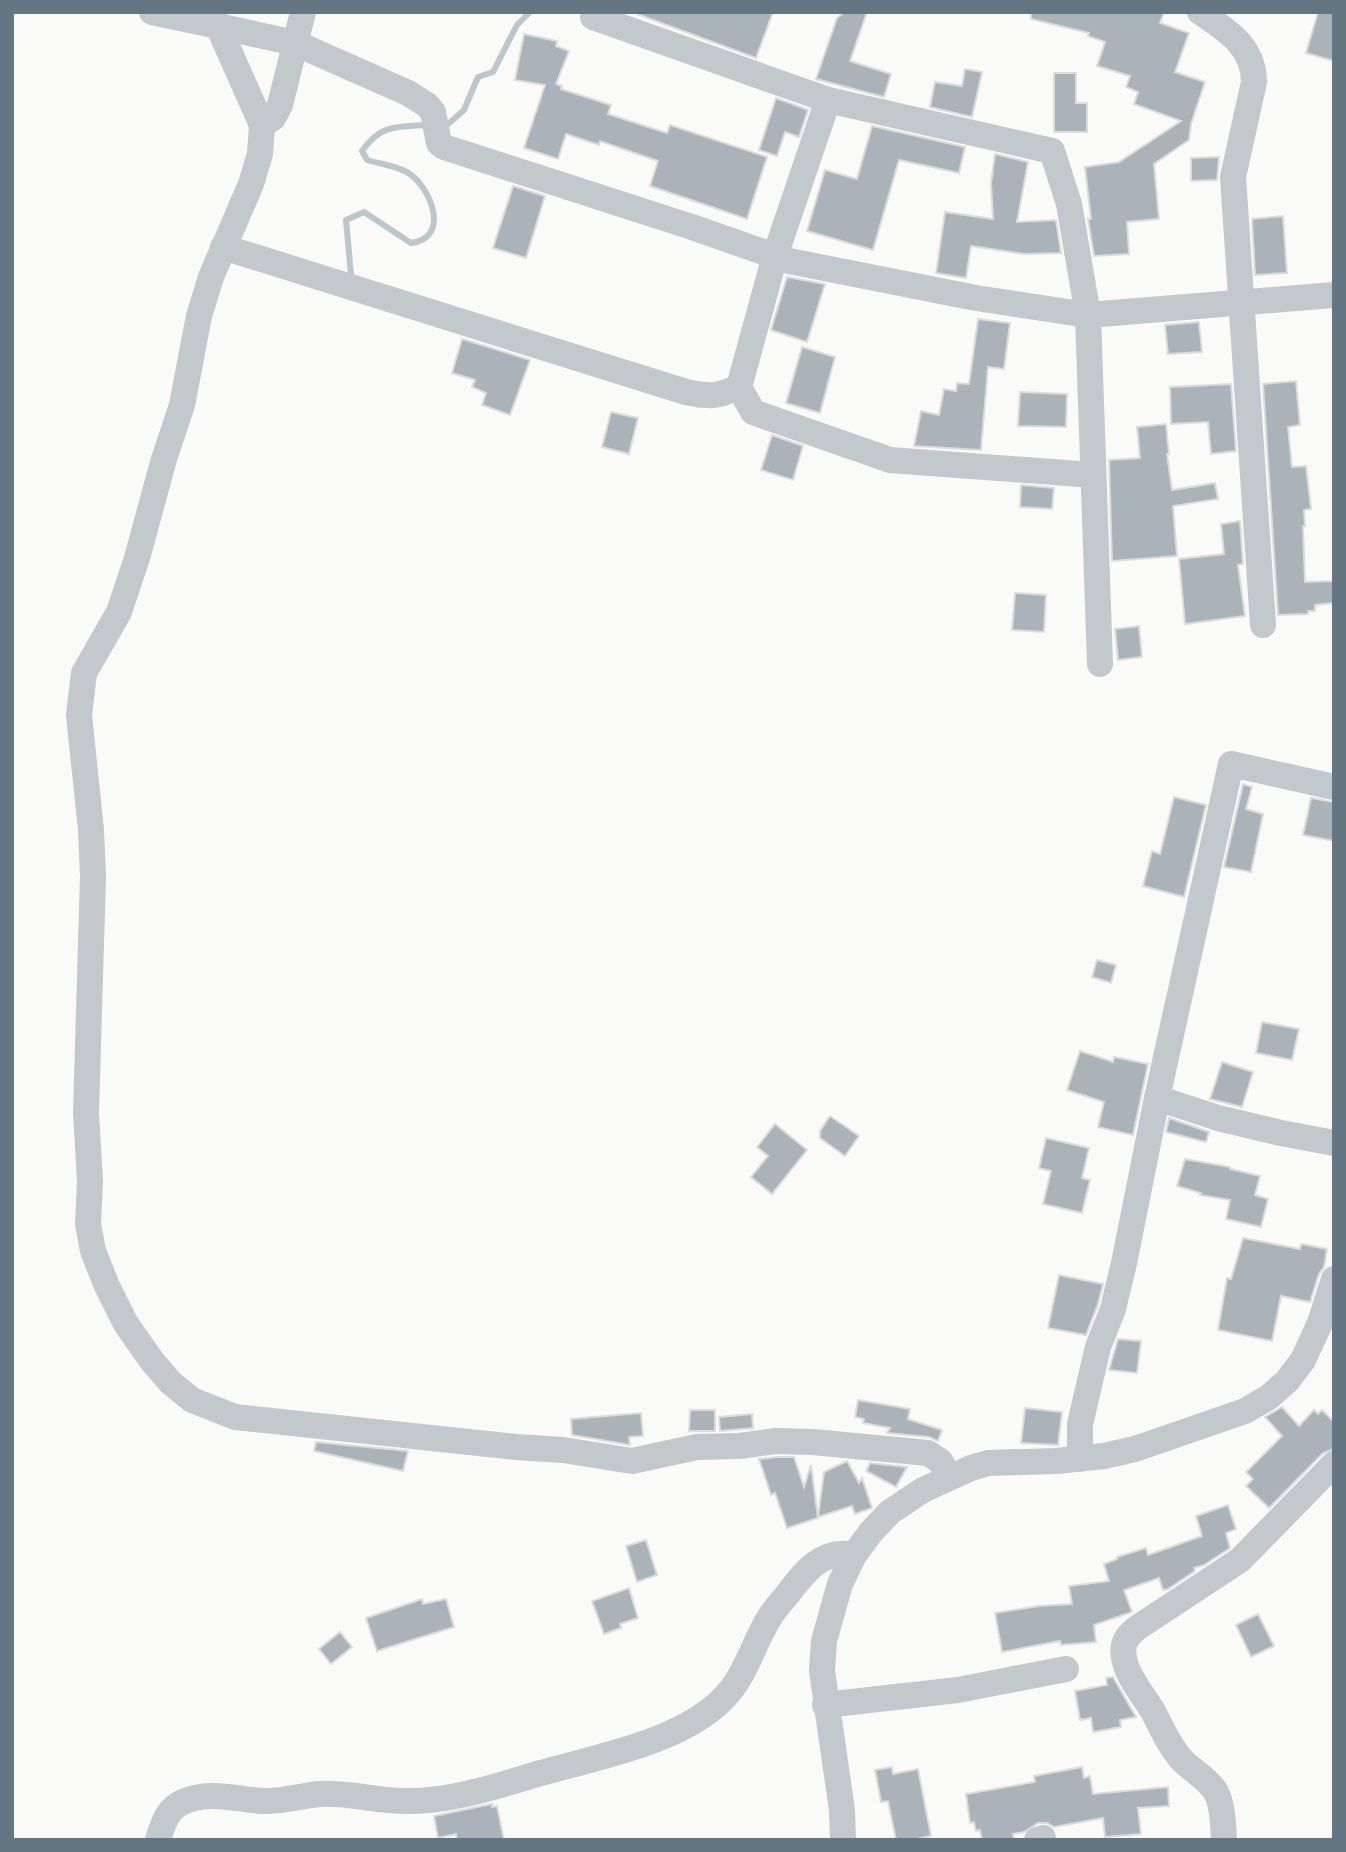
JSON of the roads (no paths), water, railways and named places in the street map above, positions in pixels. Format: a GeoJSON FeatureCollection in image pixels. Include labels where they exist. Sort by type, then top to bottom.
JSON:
{"type":"FeatureCollection","features":[{"type":"Feature","properties":{"kind":"street"},"geometry":{"type":"LineString","coordinates":[[152,12],[215,19],[295,43],[408,93],[427,105],[437,126],[439,143],[444,147],[789,261],[976,298],[1088,315],[1334,295]]}},
{"type":"Feature","properties":{"kind":"street"},"geometry":{"type":"LineString","coordinates":[[261,125],[274,118],[280,105],[303,12]]}},
{"type":"Feature","properties":{"kind":"street"},"geometry":{"type":"LineString","coordinates":[[1200,12],[1217,23],[1248,51],[1254,68],[1254,82],[1233,177],[1263,625]]}},
{"type":"Feature","properties":{"kind":"street"},"geometry":{"type":"LineString","coordinates":[[593,17],[828,100],[1052,151],[1069,204],[1088,315],[1100,664]]}},
{"type":"Feature","properties":{"kind":"street"},"geometry":{"type":"LineString","coordinates":[[215,19],[261,125],[260,154],[251,184],[211,277],[199,316],[182,405],[137,558],[119,612],[84,673],[80,694],[79,722],[92,830],[93,876],[86,1112],[90,1181],[89,1224],[93,1251],[126,1324],[171,1383],[192,1400],[235,1417],[564,1450],[632,1461],[698,1447],[739,1446],[776,1441],[813,1442],[928,1453],[940,1461],[949,1476]]}},
{"type":"Feature","properties":{"kind":"street"},"geometry":{"type":"LineString","coordinates":[[828,100],[775,256],[739,387],[753,412],[890,460],[1093,475]]}},
{"type":"Feature","properties":{"kind":"street"},"geometry":{"type":"LineString","coordinates":[[223,247],[685,392],[709,397],[739,387]]}},
{"type":"Feature","properties":{"kind":"street"},"geometry":{"type":"LineString","coordinates":[[1080,1459],[1080,1424],[1098,1347],[1113,1310],[1124,1263],[1157,1098],[1231,764],[1334,787]]}},
{"type":"Feature","properties":{"kind":"street"},"geometry":{"type":"LineString","coordinates":[[1157,1098],[1218,1118],[1334,1143]]}},
{"type":"Feature","properties":{"kind":"street"},"geometry":{"type":"LineString","coordinates":[[843,1840],[840,1798],[825,1705],[822,1671],[824,1641],[837,1593],[854,1555],[871,1532],[890,1512],[923,1490],[949,1476],[988,1463],[1080,1459],[1135,1448],[1245,1411],[1287,1381],[1303,1360],[1320,1323],[1334,1279]]}},
{"type":"Feature","properties":{"kind":"street"},"geometry":{"type":"LineString","coordinates":[[1224,1840],[1221,1809],[1216,1794],[1207,1781],[1182,1761],[1166,1739],[1132,1678],[1125,1660],[1124,1646],[1137,1628],[1240,1560],[1334,1464]]}},
{"type":"Feature","properties":{"kind":"street"},"geometry":{"type":"LineString","coordinates":[[158,1840],[173,1807],[185,1800],[203,1796],[230,1796],[262,1801],[321,1794],[412,1801],[501,1785],[634,1748],[665,1736],[691,1723],[730,1690],[768,1620],[812,1564],[832,1554],[842,1552],[854,1555]]}},
{"type":"Feature","properties":{"kind":"street"},"geometry":{"type":"LineString","coordinates":[[825,1705],[958,1690],[1066,1669]]}},
{"type":"Feature","properties":{"kind":"waterway"},"geometry":{"type":"LineString","coordinates":[[442,125],[447,125],[464,110],[478,77],[493,72],[517,25],[530,12]]}},
{"type":"Feature","properties":{"kind":"waterway"},"geometry":{"type":"LineString","coordinates":[[351,275],[346,220],[364,212],[411,243],[423,239],[430,232],[434,223],[433,213],[418,181],[400,169],[367,160],[362,151],[383,131],[428,125]]}}]}
